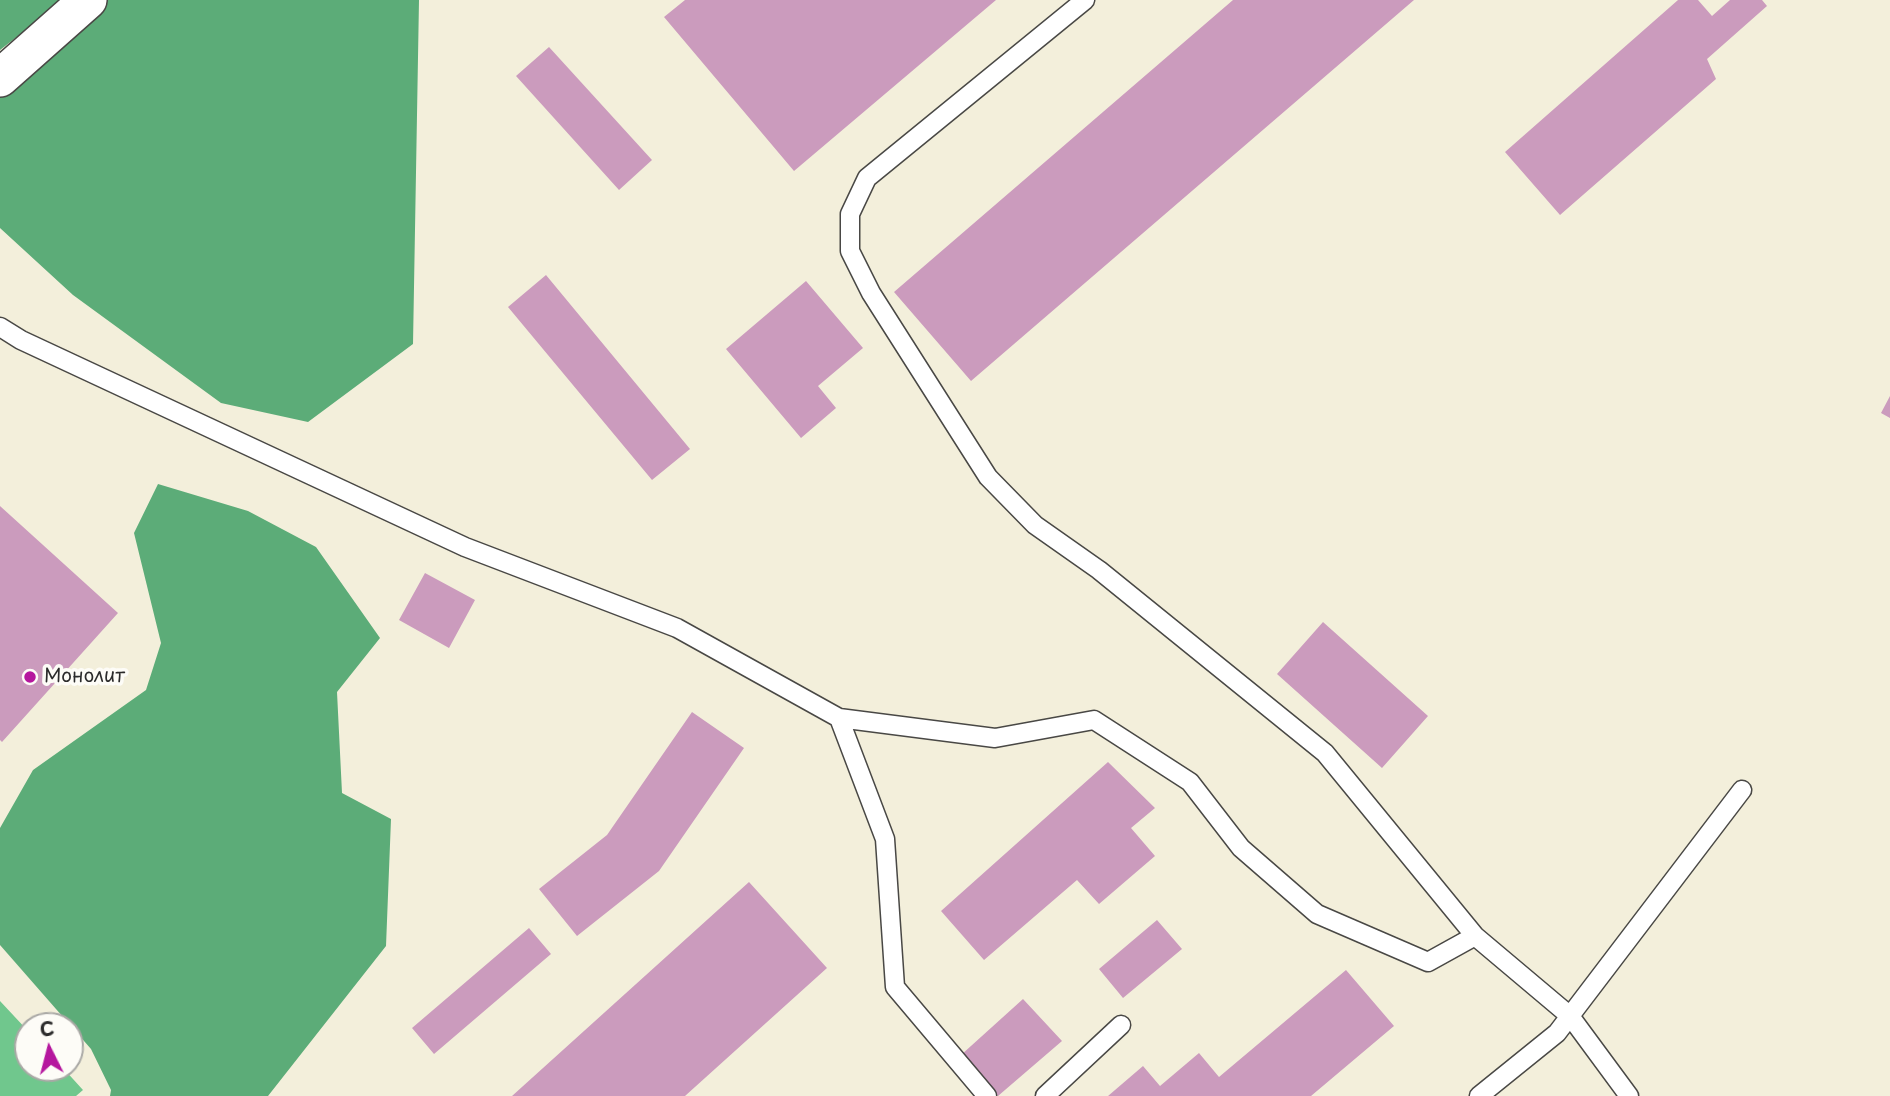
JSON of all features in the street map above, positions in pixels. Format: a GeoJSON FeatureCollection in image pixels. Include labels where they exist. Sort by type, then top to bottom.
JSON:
{"type":"FeatureCollection","features":[{"type":"Feature","properties":{"kind":"street"},"geometry":{"type":"LineString","coordinates":[[0,78],[88,0]]}},
{"type":"Feature","properties":{"kind":"lane"},"geometry":{"type":"LineString","coordinates":[[1085,0],[867,178],[850,214],[850,251],[871,293],[988,477],[1035,524],[1099,570],[1325,753],[1475,936],[1570,1016],[1629,1096]]}},
{"type":"Feature","properties":{"kind":"lane"},"geometry":{"type":"LineString","coordinates":[[0,327],[21,340],[465,547],[677,628],[838,718],[995,738],[1094,720],[1190,782],[1241,848],[1317,915],[1428,962],[1475,936]]}},
{"type":"Feature","properties":{"kind":"lane"},"geometry":{"type":"LineString","coordinates":[[838,718],[885,839],[895,987],[987,1096]]}},
{"type":"Feature","properties":{"kind":"lane"},"geometry":{"type":"LineString","coordinates":[[1479,1096],[1557,1034],[1742,790]]}},
{"type":"Feature","properties":{"kind":"lane"},"geometry":{"type":"LineString","coordinates":[[1045,1096],[1121,1025]]}},
{"type":"Feature","properties":{"kind":"green space"},"geometry":{"type":"Polygon","coordinates":[[[0,0],[64,0],[0,50],[0,0]]]}},
{"type":"Feature","properties":{"kind":"green space"},"geometry":{"type":"Polygon","coordinates":[[[104,0],[419,0],[413,344],[308,422],[221,403],[73,295],[0,228],[0,84],[104,0]]]}},
{"type":"Feature","properties":{"kind":"green space"},"geometry":{"type":"Polygon","coordinates":[[[158,484],[248,511],[316,547],[380,638],[337,692],[342,793],[391,819],[386,946],[268,1096],[110,1096],[111,1090],[91,1049],[84,1041],[84,1012],[59,1012],[0,945],[0,828],[33,770],[146,690],[161,643],[134,533],[158,484]]]}},
{"type":"Feature","properties":{"kind":"green space"},"geometry":{"type":"Polygon","coordinates":[[[0,1001],[14,1016],[14,1082],[76,1082],[83,1090],[76,1096],[0,1096],[0,1001]]]}},
{"type":"Feature","properties":{"kind":"building"},"geometry":{"type":"Polygon","coordinates":[[[685,0],[996,0],[794,171],[664,17],[685,0]]]}},
{"type":"Feature","properties":{"kind":"building"},"geometry":{"type":"Polygon","coordinates":[[[1233,0],[1414,0],[971,381],[894,292],[1233,0]]]}},
{"type":"Feature","properties":{"kind":"building"},"geometry":{"type":"Polygon","coordinates":[[[1678,0],[1698,0],[1712,16],[1730,0],[1762,0],[1767,6],[1707,59],[1716,79],[1560,215],[1505,152],[1678,0]]]}},
{"type":"Feature","properties":{"kind":"building"},"geometry":{"type":"Polygon","coordinates":[[[549,47],[652,160],[619,190],[516,76],[549,47]]]}},
{"type":"Feature","properties":{"kind":"building"},"geometry":{"type":"Polygon","coordinates":[[[546,275],[690,449],[652,480],[508,307],[546,275]]]}},
{"type":"Feature","properties":{"kind":"building"},"geometry":{"type":"Polygon","coordinates":[[[806,281],[863,348],[818,386],[836,408],[801,438],[726,349],[806,281]]]}},
{"type":"Feature","properties":{"kind":"building"},"geometry":{"type":"Polygon","coordinates":[[[1890,396],[1890,418],[1881,413],[1890,396]]]}},
{"type":"Feature","properties":{"kind":"building","name":"Монолит"},"geometry":{"type":"Polygon","coordinates":[[[0,506],[118,613],[2,742],[0,740],[0,506]]]}},
{"type":"Feature","properties":{"kind":"building"},"geometry":{"type":"Polygon","coordinates":[[[425,573],[475,600],[449,648],[399,620],[425,573]]]}},
{"type":"Feature","properties":{"kind":"building"},"geometry":{"type":"Polygon","coordinates":[[[1323,622],[1428,716],[1382,768],[1277,674],[1323,622]]]}},
{"type":"Feature","properties":{"kind":"building"},"geometry":{"type":"Polygon","coordinates":[[[692,712],[744,748],[659,871],[577,936],[539,889],[607,835],[692,712]]]}},
{"type":"Feature","properties":{"kind":"building"},"geometry":{"type":"Polygon","coordinates":[[[1108,762],[1155,808],[1131,828],[1155,856],[1099,904],[1077,880],[984,960],[941,911],[1108,762]]]}},
{"type":"Feature","properties":{"kind":"building"},"geometry":{"type":"Polygon","coordinates":[[[749,882],[827,968],[685,1096],[512,1096],[749,882]]]}},
{"type":"Feature","properties":{"kind":"building"},"geometry":{"type":"Polygon","coordinates":[[[1157,920],[1182,949],[1123,998],[1099,969],[1157,920]]]}},
{"type":"Feature","properties":{"kind":"building"},"geometry":{"type":"Polygon","coordinates":[[[529,928],[551,954],[434,1054],[412,1028],[529,928]]]}},
{"type":"Feature","properties":{"kind":"building"},"geometry":{"type":"Polygon","coordinates":[[[1346,970],[1394,1026],[1311,1096],[1108,1096],[1143,1066],[1160,1086],[1199,1053],[1219,1077],[1346,970]]]}},
{"type":"Feature","properties":{"kind":"building"},"geometry":{"type":"Polygon","coordinates":[[[1023,999],[1062,1041],[998,1096],[961,1055],[1023,999]]]}},
{"type":"Feature","properties":{"kind":"place","name":"Монолит"},"geometry":{"type":"Point","coordinates":[30,677]}}]}
